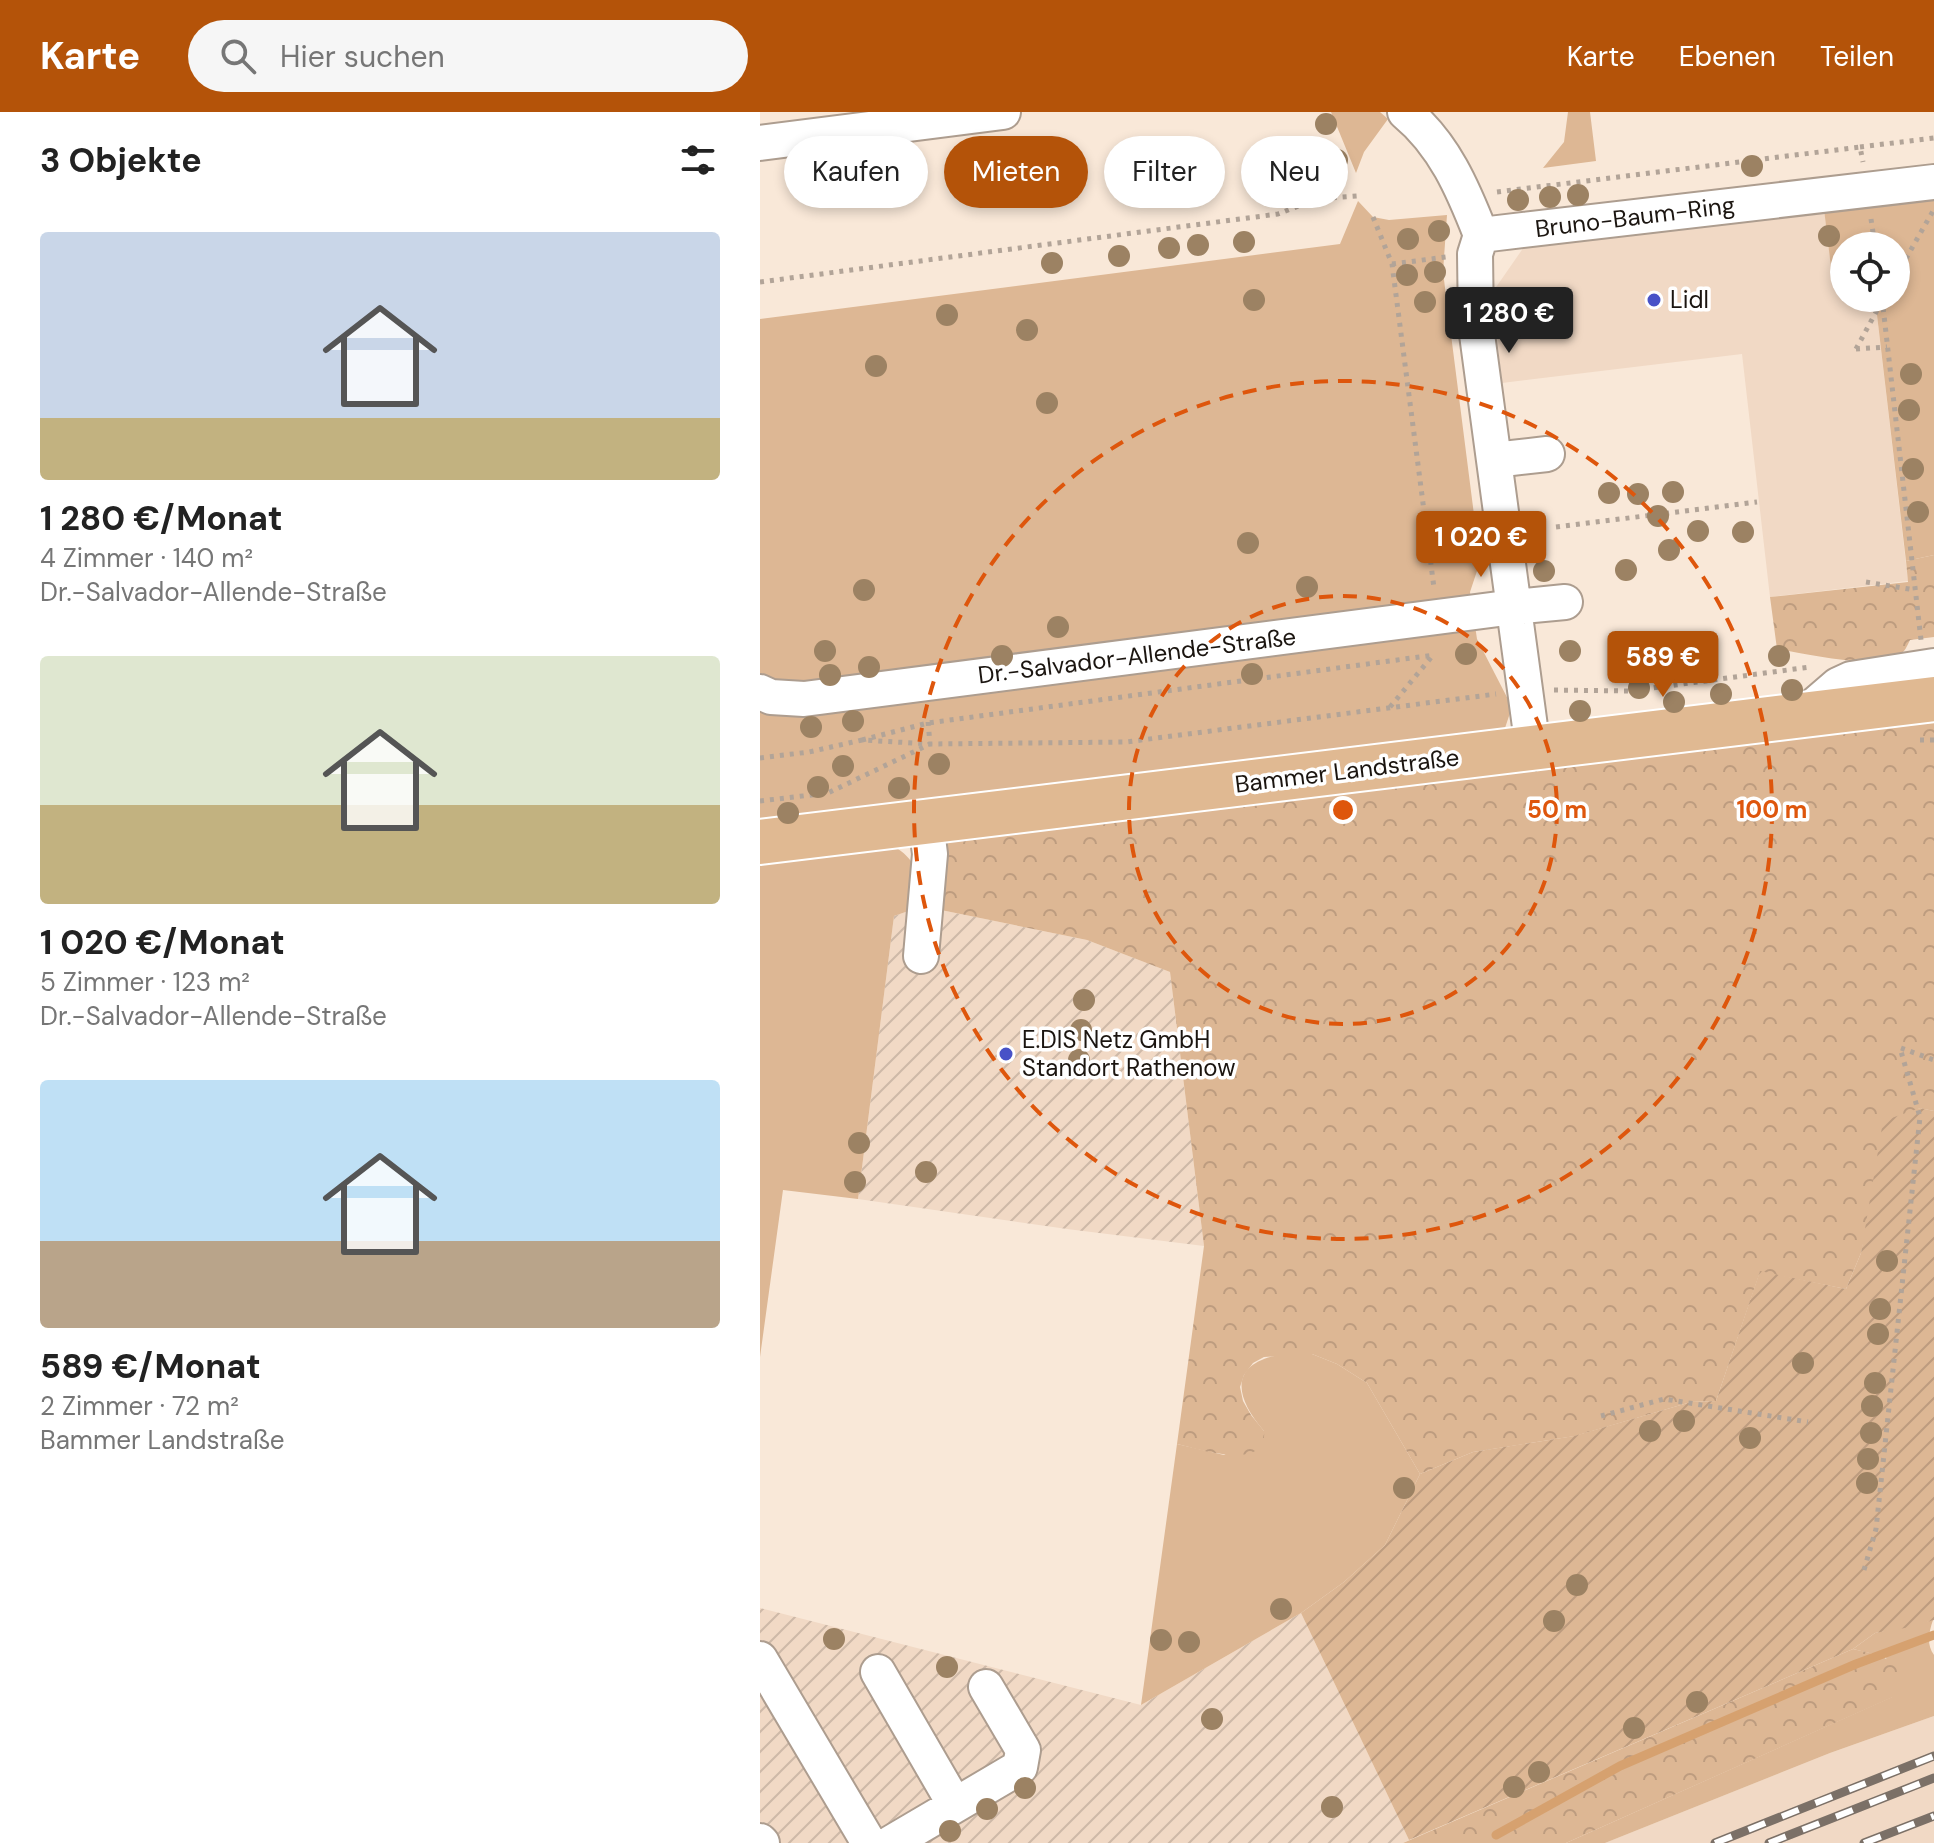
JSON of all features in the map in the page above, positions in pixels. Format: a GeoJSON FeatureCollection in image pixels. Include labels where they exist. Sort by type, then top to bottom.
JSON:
{"type":"FeatureCollection","features":[{"type":"Feature","properties":{"kind":"main road","name":"Bammer Landstraße"},"geometry":{"type":"LineString","coordinates":[[760,842],[1934,699]]}},
{"type":"Feature","properties":{"kind":"street"},"geometry":{"type":"LineString","coordinates":[[760,143],[1003,112]]}},
{"type":"Feature","properties":{"kind":"street"},"geometry":{"type":"LineString","coordinates":[[1405,112],[1427,132],[1448,163],[1467,198],[1478,244],[1476,327],[1533,749]]}},
{"type":"Feature","properties":{"kind":"street","name":"Bruno-Baum-Ring"},"geometry":{"type":"LineString","coordinates":[[1478,244],[1934,182]]}},
{"type":"Feature","properties":{"kind":"street"},"geometry":{"type":"LineString","coordinates":[[1494,460],[1547,454]]}},
{"type":"Feature","properties":{"kind":"street","name":"Dr.-Salvador-Allende-Straße"},"geometry":{"type":"LineString","coordinates":[[760,692],[771,697],[804,699],[1565,602]]}},
{"type":"Feature","properties":{"kind":"street"},"geometry":{"type":"LineString","coordinates":[[1802,716],[1838,685],[1851,679],[1928,659]]}},
{"type":"Feature","properties":{"kind":"street"},"geometry":{"type":"LineString","coordinates":[[921,956],[930,854],[926,822]]}},
{"type":"Feature","properties":{"kind":"street"},"geometry":{"type":"LineString","coordinates":[[760,1659],[869,1843]]}},
{"type":"Feature","properties":{"kind":"street"},"geometry":{"type":"LineString","coordinates":[[878,1672],[955,1805]]}},
{"type":"Feature","properties":{"kind":"street"},"geometry":{"type":"LineString","coordinates":[[891,1843],[1020,1767],[1023,1750],[986,1687]]}},
{"type":"Feature","properties":{"kind":"path"},"geometry":{"type":"LineString","coordinates":[[1467,198],[1517,188],[1934,138]]}},
{"type":"Feature","properties":{"kind":"path"},"geometry":{"type":"LineString","coordinates":[[1860,147],[1867,190]]}},
{"type":"Feature","properties":{"kind":"path"},"geometry":{"type":"LineString","coordinates":[[760,282],[1278,214],[1316,199],[1357,196]]}},
{"type":"Feature","properties":{"kind":"path"},"geometry":{"type":"LineString","coordinates":[[1910,252],[1934,210]]}},
{"type":"Feature","properties":{"kind":"path"},"geometry":{"type":"LineString","coordinates":[[1373,217],[1392,264],[1438,617],[1434,655],[1389,708]]}},
{"type":"Feature","properties":{"kind":"path"},"geometry":{"type":"LineString","coordinates":[[1392,264],[1478,244]]}},
{"type":"Feature","properties":{"kind":"path"},"geometry":{"type":"LineString","coordinates":[[1876,312],[1856,349],[1887,347]]}},
{"type":"Feature","properties":{"kind":"path"},"geometry":{"type":"LineString","coordinates":[[1884,312],[1915,590],[1928,659]]}},
{"type":"Feature","properties":{"kind":"path"},"geometry":{"type":"LineString","coordinates":[[1556,527],[1757,502]]}},
{"type":"Feature","properties":{"kind":"path"},"geometry":{"type":"LineString","coordinates":[[1866,582],[1915,590]]}},
{"type":"Feature","properties":{"kind":"path"},"geometry":{"type":"LineString","coordinates":[[760,758],[809,752],[928,723],[1434,655]]}},
{"type":"Feature","properties":{"kind":"path"},"geometry":{"type":"LineString","coordinates":[[862,740],[930,744],[1126,742],[1525,690],[1630,691],[1814,666]]}},
{"type":"Feature","properties":{"kind":"path"},"geometry":{"type":"LineString","coordinates":[[760,801],[828,793],[930,744]]}},
{"type":"Feature","properties":{"kind":"path"},"geometry":{"type":"LineString","coordinates":[[1864,1570],[1876,1529],[1920,1117],[1900,1048],[1934,1060]]}},
{"type":"Feature","properties":{"kind":"path"},"geometry":{"type":"LineString","coordinates":[[1601,1416],[1664,1399],[1808,1422]]}},
{"type":"Feature","properties":{"kind":"shaded area"},"geometry":{"type":"Polygon","coordinates":[[[1824,208],[1830,258],[1830,312],[1877,312],[1908,581],[1770,597],[1742,354],[1502,383],[1492,293],[1526,244],[1824,208]]]}},
{"type":"Feature","properties":{"kind":"shaded area"},"geometry":{"type":"Polygon","coordinates":[[[917,908],[941,910],[1087,940],[1170,972],[1204,1246],[858,1199],[894,916],[917,908]]]}},
{"type":"Feature","properties":{"kind":"shaded area"},"geometry":{"type":"Polygon","coordinates":[[[760,1608],[1141,1705],[1301,1613],[1409,1840],[1403,1843],[760,1843],[760,1608]]]}},
{"type":"Feature","properties":{"kind":"shaded area"},"geometry":{"type":"Polygon","coordinates":[[[1934,1716],[1934,1843],[1605,1843],[1830,1753],[1934,1716]]]}},
{"type":"Feature","properties":{"kind":"green space"},"geometry":{"type":"Polygon","coordinates":[[[1331,112],[1380,112],[1388,119],[1364,152],[1356,173],[1348,153],[1348,136],[1341,136],[1331,112]]]}},
{"type":"Feature","properties":{"kind":"green space"},"geometry":{"type":"Polygon","coordinates":[[[1568,112],[1590,112],[1596,161],[1543,168],[1564,142],[1568,112]]]}},
{"type":"Feature","properties":{"kind":"green space"},"geometry":{"type":"Polygon","coordinates":[[[1934,196],[1934,555],[1906,561],[1877,312],[1910,312],[1910,232],[1830,232],[1830,259],[1824,209],[1934,196]]]}},
{"type":"Feature","properties":{"kind":"green space"},"geometry":{"type":"Polygon","coordinates":[[[1358,201],[1373,217],[1389,220],[1447,215],[1443,272],[1478,546],[1479,565],[1470,592],[1477,639],[1512,707],[1505,728],[760,824],[760,319],[1340,244],[1358,201]]]}},
{"type":"Feature","properties":{"kind":"green space"},"geometry":{"type":"Polygon","coordinates":[[[1934,555],[1934,637],[1910,640],[1904,651],[1889,660],[1840,660],[1777,649],[1770,597],[1908,582],[1906,561],[1934,555]]]}},
{"type":"Feature","properties":{"kind":"green space"},"geometry":{"type":"Polygon","coordinates":[[[1934,720],[1934,1111],[1919,1108],[1869,1217],[1861,1253],[1846,1289],[1760,1272],[1716,1401],[1691,1402],[1575,1436],[1473,1452],[1420,1474],[1367,1383],[1337,1364],[1312,1354],[1264,1357],[1253,1363],[1244,1375],[1240,1387],[1243,1401],[1264,1431],[1262,1444],[1255,1451],[1230,1455],[1177,1444],[1204,1246],[1170,972],[1087,940],[941,910],[942,863],[951,838],[1934,720]]]}},
{"type":"Feature","properties":{"kind":"green space"},"geometry":{"type":"Polygon","coordinates":[[[888,843],[912,862],[917,877],[917,908],[894,916],[858,1199],[783,1190],[760,1357],[760,859],[888,843]]]}},
{"type":"Feature","properties":{"kind":"green space"},"geometry":{"type":"Polygon","coordinates":[[[1920,1108],[1934,1111],[1934,1620],[1875,1633],[1853,1649],[1409,1840],[1301,1613],[1344,1582],[1385,1545],[1420,1474],[1473,1452],[1574,1436],[1691,1402],[1716,1401],[1760,1271],[1846,1289],[1861,1253],[1883,1121],[1920,1108]]]}},
{"type":"Feature","properties":{"kind":"green space"},"geometry":{"type":"Polygon","coordinates":[[[1285,1354],[1312,1354],[1337,1364],[1367,1383],[1420,1474],[1385,1545],[1344,1582],[1301,1613],[1141,1705],[1177,1444],[1224,1455],[1264,1431],[1246,1405],[1242,1382],[1254,1364],[1285,1354]]]}},
{"type":"Feature","properties":{"kind":"green space"},"geometry":{"type":"Polygon","coordinates":[[[1933,1620],[1929,1638],[1934,1655],[1934,1716],[1830,1753],[1605,1843],[1566,1843],[1892,1697],[1886,1657],[1853,1649],[1875,1633],[1933,1620]]]}},
{"type":"Feature","properties":{"kind":"green space"},"geometry":{"type":"Polygon","coordinates":[[[1853,1649],[1883,1657],[1896,1667],[1898,1685],[1893,1697],[1566,1843],[1403,1843],[1853,1649]]]}},
{"type":"Feature","properties":{"kind":"waterway"},"geometry":{"type":"LineString","coordinates":[[1496,1835],[1620,1766],[1856,1664],[1934,1635]]}},
{"type":"Feature","properties":{"kind":"railway"},"geometry":{"type":"LineString","coordinates":[[1715,1843],[1934,1756]]}},
{"type":"Feature","properties":{"kind":"railway"},"geometry":{"type":"LineString","coordinates":[[1769,1843],[1934,1778]]}},
{"type":"Feature","properties":{"kind":"railway"},"geometry":{"type":"LineString","coordinates":[[1864,1843],[1934,1816]]}},
{"type":"Feature","properties":{"kind":"place","name":"Lidl"},"geometry":{"type":"Point","coordinates":[1654,300]}},
{"type":"Feature","properties":{"kind":"place","name":"E.DIS Netz GmbH Standort Rathenow"},"geometry":{"type":"Point","coordinates":[1006,1054]}}]}
